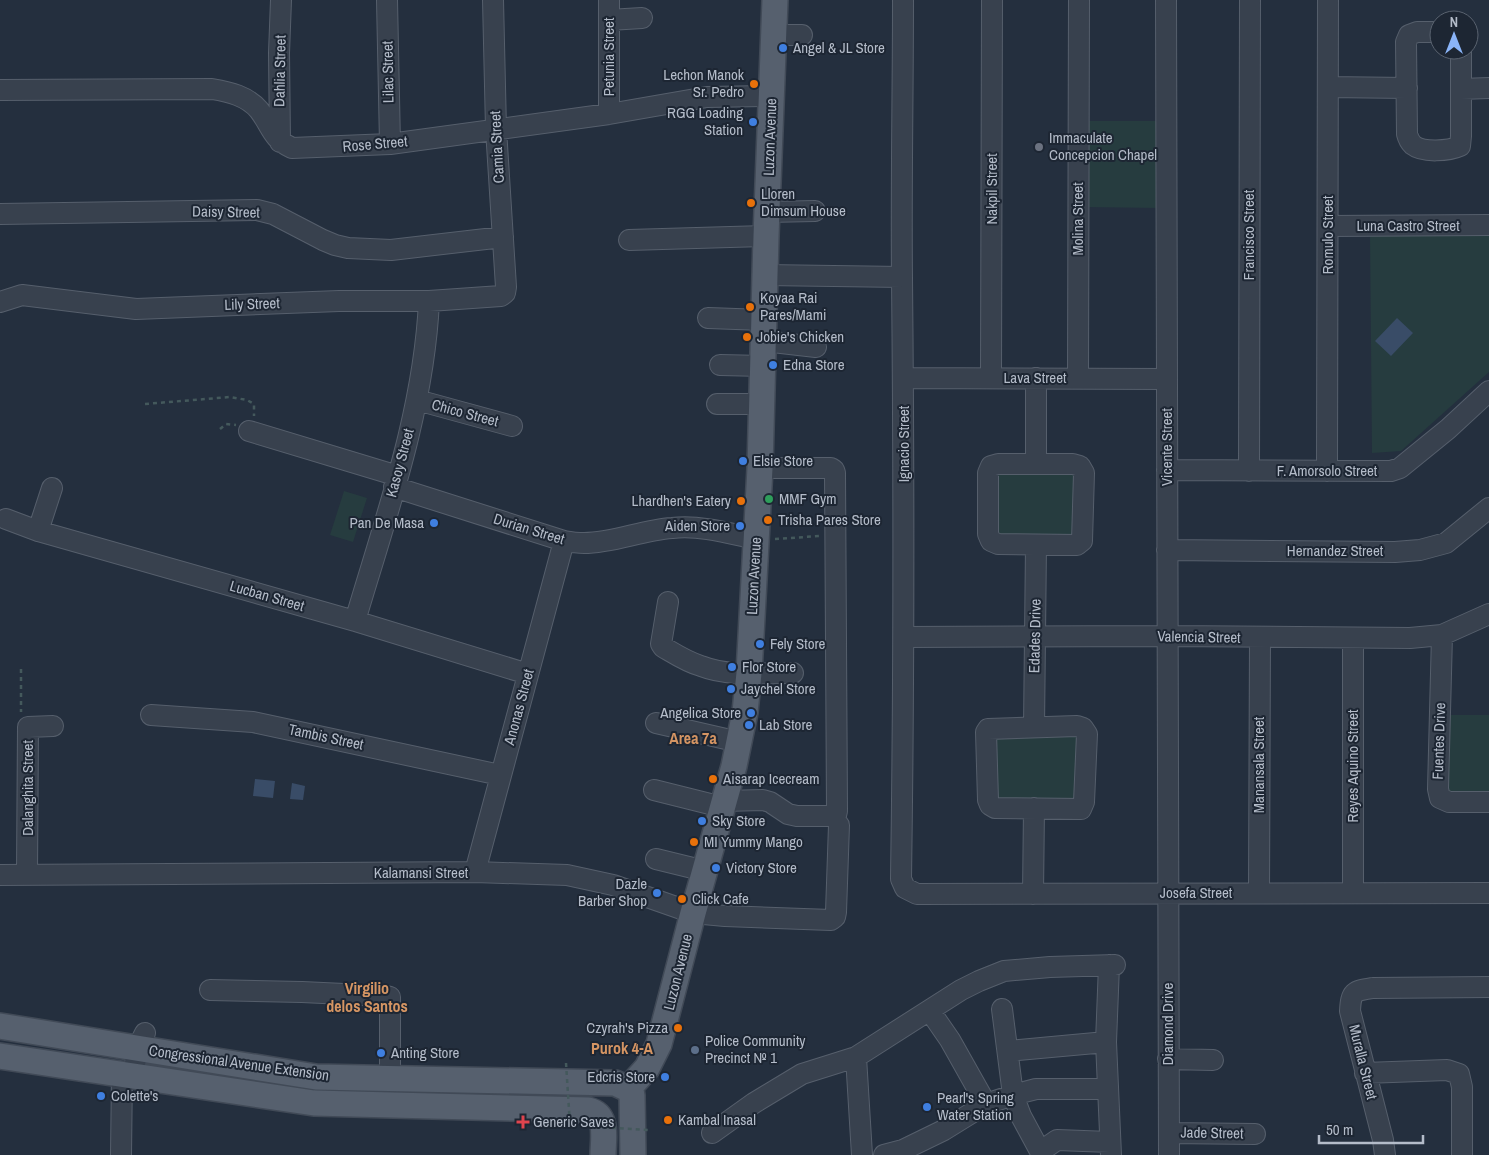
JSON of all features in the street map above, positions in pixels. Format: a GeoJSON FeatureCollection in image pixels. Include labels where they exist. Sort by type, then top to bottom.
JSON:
{"type":"FeatureCollection","features":[{"type":"Feature","properties":{"kind":"main road","name":"Luzon Avenue"},"geometry":{"type":"LineString","coordinates":[[628,1089],[647,1068],[659,1044],[723,804],[745,712],[762,539],[760,468],[766,224],[775,0]]}},
{"type":"Feature","properties":{"kind":"main road","name":"Congressional Avenue Extension"},"geometry":{"type":"LineString","coordinates":[[0,1026],[141,1040],[316,1077],[608,1082],[620,1084],[628,1089]]}},
{"type":"Feature","properties":{"kind":"main road","name":"Congressional Avenue Extension"},"geometry":{"type":"LineString","coordinates":[[0,1056],[314,1103],[593,1111],[600,1116],[603,1124],[603,1155]]}},
{"type":"Feature","properties":{"kind":"main road"},"geometry":{"type":"LineString","coordinates":[[628,1089],[632,1096],[634,1108],[633,1155]]}},
{"type":"Feature","properties":{"kind":"street","name":"Dahlia Street"},"geometry":{"type":"LineString","coordinates":[[280,142],[279,52],[281,0]]}},
{"type":"Feature","properties":{"kind":"street","name":"Lilac Street"},"geometry":{"type":"LineString","coordinates":[[387,0],[390,144]]}},
{"type":"Feature","properties":{"kind":"street","name":"Camia Street"},"geometry":{"type":"LineString","coordinates":[[493,0],[496,129],[505,293]]}},
{"type":"Feature","properties":{"kind":"street","name":"Ignacio Street"},"geometry":{"type":"LineString","coordinates":[[903,0],[904,637],[901,879],[905,888]]}},
{"type":"Feature","properties":{"kind":"street","name":"Nakpil Street"},"geometry":{"type":"LineString","coordinates":[[991,378],[992,0]]}},
{"type":"Feature","properties":{"kind":"street","name":"Molina Street"},"geometry":{"type":"LineString","coordinates":[[1078,378],[1079,0]]}},
{"type":"Feature","properties":{"kind":"street","name":"Vicente Street"},"geometry":{"type":"LineString","coordinates":[[1166,0],[1168,894]]}},
{"type":"Feature","properties":{"kind":"street","name":"Francisco Street"},"geometry":{"type":"LineString","coordinates":[[1248,471],[1250,0]]}},
{"type":"Feature","properties":{"kind":"street","name":"Romulo Street"},"geometry":{"type":"LineString","coordinates":[[1327,471],[1328,0]]}},
{"type":"Feature","properties":{"kind":"street"},"geometry":{"type":"LineString","coordinates":[[609,10],[642,18]]}},
{"type":"Feature","properties":{"kind":"street","name":"Petunia Street"},"geometry":{"type":"LineString","coordinates":[[609,10],[609,114]]}},
{"type":"Feature","properties":{"kind":"street"},"geometry":{"type":"LineString","coordinates":[[1429,32],[1409,34],[1406,42],[1407,134],[1412,144],[1420,149],[1451,150],[1460,146],[1462,136],[1461,60]]}},
{"type":"Feature","properties":{"kind":"street"},"geometry":{"type":"LineString","coordinates":[[773,35],[802,35]]}},
{"type":"Feature","properties":{"kind":"street"},"geometry":{"type":"LineString","coordinates":[[1328,87],[1407,88]]}},
{"type":"Feature","properties":{"kind":"street"},"geometry":{"type":"LineString","coordinates":[[1461,89],[1489,88]]}},
{"type":"Feature","properties":{"kind":"street"},"geometry":{"type":"LineString","coordinates":[[0,90],[212,89],[230,92],[246,99],[258,109],[280,142]]}},
{"type":"Feature","properties":{"kind":"street","name":"Rose Street"},"geometry":{"type":"LineString","coordinates":[[280,142],[292,148],[390,144],[609,114],[707,97],[772,96]]}},
{"type":"Feature","properties":{"kind":"street","name":"Daisy Street"},"geometry":{"type":"LineString","coordinates":[[0,214],[256,210],[273,214],[334,245],[348,248],[391,250],[503,237]]}},
{"type":"Feature","properties":{"kind":"street"},"geometry":{"type":"LineString","coordinates":[[629,240],[766,224],[815,211]]}},
{"type":"Feature","properties":{"kind":"street","name":"Luna Castro Street"},"geometry":{"type":"LineString","coordinates":[[1328,226],[1489,225]]}},
{"type":"Feature","properties":{"kind":"street"},"geometry":{"type":"LineString","coordinates":[[765,275],[902,277]]}},
{"type":"Feature","properties":{"kind":"street","name":"Lily Street"},"geometry":{"type":"LineString","coordinates":[[0,302],[22,294],[136,309],[340,301],[429,301],[501,296],[505,293]]}},
{"type":"Feature","properties":{"kind":"street","name":"Kasoy Street"},"geometry":{"type":"LineString","coordinates":[[355,621],[396,482],[417,400],[427,334],[429,301]]}},
{"type":"Feature","properties":{"kind":"street"},"geometry":{"type":"LineString","coordinates":[[708,318],[764,330],[816,347]]}},
{"type":"Feature","properties":{"kind":"street"},"geometry":{"type":"LineString","coordinates":[[720,365],[763,366]]}},
{"type":"Feature","properties":{"kind":"street","name":"Lava Street"},"geometry":{"type":"LineString","coordinates":[[904,378],[1167,379]]}},
{"type":"Feature","properties":{"kind":"street"},"geometry":{"type":"LineString","coordinates":[[1036,378],[1036,464]]}},
{"type":"Feature","properties":{"kind":"street","name":"F. Amorsolo Street"},"geometry":{"type":"LineString","coordinates":[[1167,470],[1382,472],[1400,468],[1448,430],[1489,392]]}},
{"type":"Feature","properties":{"kind":"street","name":"Chico Street"},"geometry":{"type":"LineString","coordinates":[[417,400],[512,426]]}},
{"type":"Feature","properties":{"kind":"street"},"geometry":{"type":"LineString","coordinates":[[717,404],[762,404]]}},
{"type":"Feature","properties":{"kind":"street","name":"Durian Street"},"geometry":{"type":"LineString","coordinates":[[249,431],[564,541],[600,542],[670,528],[690,527],[762,539]]}},
{"type":"Feature","properties":{"kind":"street"},"geometry":{"type":"LineString","coordinates":[[998,464],[1036,464],[1072,464],[1080,466],[1084,472],[1082,541],[1077,545],[998,544],[990,541],[988,534],[988,473],[991,466],[998,464]]}},
{"type":"Feature","properties":{"kind":"street"},"geometry":{"type":"LineString","coordinates":[[654,790],[723,804],[763,800],[770,802],[788,814],[797,816],[836,815],[836,535],[834,470],[831,468],[760,468]]}},
{"type":"Feature","properties":{"kind":"street"},"geometry":{"type":"LineString","coordinates":[[38,531],[52,488]]}},
{"type":"Feature","properties":{"kind":"street","name":"Hernandez Street"},"geometry":{"type":"LineString","coordinates":[[1167,550],[1395,552],[1420,550],[1446,543],[1489,508]]}},
{"type":"Feature","properties":{"kind":"street","name":"Lucban Street"},"geometry":{"type":"LineString","coordinates":[[6,519],[38,531],[355,621],[528,674]]}},
{"type":"Feature","properties":{"kind":"street","name":"Anonas Street"},"geometry":{"type":"LineString","coordinates":[[475,872],[564,541]]}},
{"type":"Feature","properties":{"kind":"street","name":"Edades Drive"},"geometry":{"type":"LineString","coordinates":[[1034,727],[1036,545]]}},
{"type":"Feature","properties":{"kind":"street"},"geometry":{"type":"LineString","coordinates":[[668,602],[662,647],[690,662],[710,669],[749,673],[793,673]]}},
{"type":"Feature","properties":{"kind":"street","name":"Valencia Street"},"geometry":{"type":"LineString","coordinates":[[904,637],[1167,636],[1410,638],[1442,635],[1489,614]]}},
{"type":"Feature","properties":{"kind":"street","name":"Fuentes Drive"},"geometry":{"type":"LineString","coordinates":[[1442,635],[1438,789],[1440,798],[1449,802],[1489,802]]}},
{"type":"Feature","properties":{"kind":"street","name":"Manansala Street"},"geometry":{"type":"LineString","coordinates":[[1259,893],[1260,637]]}},
{"type":"Feature","properties":{"kind":"street","name":"Reyes Aquino Street"},"geometry":{"type":"LineString","coordinates":[[1354,638],[1354,893]]}},
{"type":"Feature","properties":{"kind":"street","name":"Tambis Street"},"geometry":{"type":"LineString","coordinates":[[150,715],[253,722],[500,775]]}},
{"type":"Feature","properties":{"kind":"street"},"geometry":{"type":"LineString","coordinates":[[656,723],[739,742]]}},
{"type":"Feature","properties":{"kind":"street","name":"Dalanghita Street"},"geometry":{"type":"LineString","coordinates":[[28,874],[28,726],[53,726]]}},
{"type":"Feature","properties":{"kind":"street"},"geometry":{"type":"LineString","coordinates":[[1077,726],[1083,728],[1087,734],[1084,802],[1081,809],[994,808],[990,805],[988,800],[986,732],[992,728],[1034,727],[1077,726]]}},
{"type":"Feature","properties":{"kind":"street"},"geometry":{"type":"LineString","coordinates":[[1033,894],[1034,808]]}},
{"type":"Feature","properties":{"kind":"street","name":"Kalamansi Street"},"geometry":{"type":"LineString","coordinates":[[0,875],[475,872],[567,875],[613,885],[693,913],[831,920],[835,917],[836,912],[839,825]]}},
{"type":"Feature","properties":{"kind":"street"},"geometry":{"type":"LineString","coordinates":[[656,859],[705,871]]}},
{"type":"Feature","properties":{"kind":"street","name":"Josefa Street"},"geometry":{"type":"LineString","coordinates":[[905,888],[917,894],[1489,893]]}},
{"type":"Feature","properties":{"kind":"street","name":"Diamond Drive"},"geometry":{"type":"LineString","coordinates":[[1168,894],[1169,1155]]}},
{"type":"Feature","properties":{"kind":"street"},"geometry":{"type":"LineString","coordinates":[[712,1133],[754,1103],[802,1074],[856,1057],[979,980],[1004,971],[1112,965],[1106,1042],[1110,1148],[1057,1140],[1041,1153],[1021,1116],[1013,1095],[1002,1009]]}},
{"type":"Feature","properties":{"kind":"street","name":"Muralla Street"},"geometry":{"type":"LineString","coordinates":[[1385,1155],[1383,1140],[1350,1011],[1350,998],[1358,990],[1373,988],[1489,988]]}},
{"type":"Feature","properties":{"kind":"street"},"geometry":{"type":"LineString","coordinates":[[210,990],[302,992],[390,997],[390,1078]]}},
{"type":"Feature","properties":{"kind":"street"},"geometry":{"type":"LineString","coordinates":[[930,1011],[950,1040],[986,1104]]}},
{"type":"Feature","properties":{"kind":"street"},"geometry":{"type":"LineString","coordinates":[[121,1155],[127,1074],[141,1040]]}},
{"type":"Feature","properties":{"kind":"street"},"geometry":{"type":"LineString","coordinates":[[1008,1051],[1106,1042]]}},
{"type":"Feature","properties":{"kind":"street"},"geometry":{"type":"LineString","coordinates":[[856,1057],[862,1155]]}},
{"type":"Feature","properties":{"kind":"street"},"geometry":{"type":"LineString","coordinates":[[1168,1059],[1213,1060]]}},
{"type":"Feature","properties":{"kind":"street"},"geometry":{"type":"LineString","coordinates":[[1365,1073],[1447,1070],[1459,1074],[1462,1087],[1462,1155]]}},
{"type":"Feature","properties":{"kind":"street"},"geometry":{"type":"LineString","coordinates":[[898,1153],[944,1130],[986,1104],[1013,1095],[1036,1089],[1107,1088]]}},
{"type":"Feature","properties":{"kind":"street","name":"Jade Street"},"geometry":{"type":"LineString","coordinates":[[1169,1133],[1255,1134]]}},
{"type":"Feature","properties":{"kind":"path"},"geometry":{"type":"LineString","coordinates":[[145,404],[230,397],[247,400],[254,404],[255,413],[249,431]]}},
{"type":"Feature","properties":{"kind":"path"},"geometry":{"type":"LineString","coordinates":[[762,539],[836,535]]}},
{"type":"Feature","properties":{"kind":"path"},"geometry":{"type":"LineString","coordinates":[[21,668],[22,717]]}},
{"type":"Feature","properties":{"kind":"path"},"geometry":{"type":"LineString","coordinates":[[566,1064],[570,1125],[648,1130]]}},
{"type":"Feature","properties":{"kind":"green space"},"geometry":{"type":"Polygon","coordinates":[[[1085,121],[1160,121],[1159,208],[1084,207],[1085,121]]]}},
{"type":"Feature","properties":{"kind":"green space"},"geometry":{"type":"Polygon","coordinates":[[[1489,232],[1489,372],[1401,451],[1372,453],[1370,233],[1489,232]]]}},
{"type":"Feature","properties":{"kind":"green space"},"geometry":{"type":"Polygon","coordinates":[[[996,471],[1079,472],[1079,538],[996,538],[996,471]]]}},
{"type":"Feature","properties":{"kind":"green space"},"geometry":{"type":"Polygon","coordinates":[[[344,491],[367,498],[353,542],[330,535],[344,491]]]}},
{"type":"Feature","properties":{"kind":"green space"},"geometry":{"type":"Polygon","coordinates":[[[1446,715],[1489,715],[1489,794],[1445,794],[1446,715]]]}},
{"type":"Feature","properties":{"kind":"green space"},"geometry":{"type":"Polygon","coordinates":[[[992,731],[1078,733],[1077,801],[991,800],[992,731]]]}},
{"type":"Feature","properties":{"kind":"water"},"geometry":{"type":"Polygon","coordinates":[[[1397,318],[1413,333],[1391,356],[1375,341],[1397,318]]]}},
{"type":"Feature","properties":{"kind":"water"},"geometry":{"type":"Polygon","coordinates":[[[255,779],[275,781],[273,798],[253,796],[255,779]]]}},
{"type":"Feature","properties":{"kind":"water"},"geometry":{"type":"Polygon","coordinates":[[[292,783],[305,786],[303,800],[290,799],[292,783]]]}},
{"type":"Feature","properties":{"kind":"place","name":"Angel & JL Store"},"geometry":{"type":"Point","coordinates":[783,48]}},
{"type":"Feature","properties":{"kind":"place","name":"Lechon Manok Sr. Pedro"},"geometry":{"type":"Point","coordinates":[754,84]}},
{"type":"Feature","properties":{"kind":"place","name":"RGG Loading Station"},"geometry":{"type":"Point","coordinates":[753,122]}},
{"type":"Feature","properties":{"kind":"place","name":"Immaculate Concepcion Chapel"},"geometry":{"type":"Point","coordinates":[1039,147]}},
{"type":"Feature","properties":{"kind":"place","name":"Lloren Dimsum House"},"geometry":{"type":"Point","coordinates":[751,203]}},
{"type":"Feature","properties":{"kind":"place","name":"Koyaa Rai Pares/Mami"},"geometry":{"type":"Point","coordinates":[750,307]}},
{"type":"Feature","properties":{"kind":"place","name":"Jobie's Chicken"},"geometry":{"type":"Point","coordinates":[747,337]}},
{"type":"Feature","properties":{"kind":"place","name":"Edna Store"},"geometry":{"type":"Point","coordinates":[773,365]}},
{"type":"Feature","properties":{"kind":"place","name":"Elsie Store"},"geometry":{"type":"Point","coordinates":[743,461]}},
{"type":"Feature","properties":{"kind":"place","name":"MMF Gym"},"geometry":{"type":"Point","coordinates":[769,499]}},
{"type":"Feature","properties":{"kind":"place","name":"Lhardhen's Eatery"},"geometry":{"type":"Point","coordinates":[741,501]}},
{"type":"Feature","properties":{"kind":"place","name":"Trisha Pares Store"},"geometry":{"type":"Point","coordinates":[768,520]}},
{"type":"Feature","properties":{"kind":"place","name":"Pan De Masa"},"geometry":{"type":"Point","coordinates":[434,523]}},
{"type":"Feature","properties":{"kind":"place","name":"Aiden Store"},"geometry":{"type":"Point","coordinates":[740,526]}},
{"type":"Feature","properties":{"kind":"place","name":"Fely Store"},"geometry":{"type":"Point","coordinates":[760,644]}},
{"type":"Feature","properties":{"kind":"place","name":"Flor Store"},"geometry":{"type":"Point","coordinates":[732,667]}},
{"type":"Feature","properties":{"kind":"place","name":"Jaychel Store"},"geometry":{"type":"Point","coordinates":[731,689]}},
{"type":"Feature","properties":{"kind":"place","name":"Angelica Store"},"geometry":{"type":"Point","coordinates":[751,713]}},
{"type":"Feature","properties":{"kind":"place","name":"Lab Store"},"geometry":{"type":"Point","coordinates":[749,725]}},
{"type":"Feature","properties":{"kind":"place","name":"Aisarap Icecream"},"geometry":{"type":"Point","coordinates":[713,779]}},
{"type":"Feature","properties":{"kind":"place","name":"Sky Store"},"geometry":{"type":"Point","coordinates":[702,821]}},
{"type":"Feature","properties":{"kind":"place","name":"MI Yummy Mango"},"geometry":{"type":"Point","coordinates":[694,842]}},
{"type":"Feature","properties":{"kind":"place","name":"Victory Store"},"geometry":{"type":"Point","coordinates":[716,868]}},
{"type":"Feature","properties":{"kind":"place","name":"Dazle Barber Shop"},"geometry":{"type":"Point","coordinates":[657,893]}},
{"type":"Feature","properties":{"kind":"place","name":"Click Cafe"},"geometry":{"type":"Point","coordinates":[682,899]}},
{"type":"Feature","properties":{"kind":"place","name":"Czyrah's Pizza"},"geometry":{"type":"Point","coordinates":[678,1028]}},
{"type":"Feature","properties":{"kind":"place","name":"Police Community Precinct № 1"},"geometry":{"type":"Point","coordinates":[695,1050]}},
{"type":"Feature","properties":{"kind":"place","name":"Anting Store"},"geometry":{"type":"Point","coordinates":[381,1053]}},
{"type":"Feature","properties":{"kind":"place","name":"Edcris Store"},"geometry":{"type":"Point","coordinates":[665,1077]}},
{"type":"Feature","properties":{"kind":"place","name":"Colette's"},"geometry":{"type":"Point","coordinates":[101,1096]}},
{"type":"Feature","properties":{"kind":"place","name":"Pearl's Spring Water Station"},"geometry":{"type":"Point","coordinates":[927,1107]}},
{"type":"Feature","properties":{"kind":"place","name":"Kambal Inasal"},"geometry":{"type":"Point","coordinates":[668,1120]}},
{"type":"Feature","properties":{"kind":"place","name":"Generic Saves"},"geometry":{"type":"Point","coordinates":[523,1122]}},
{"type":"Feature","properties":{"kind":"district","name":"Area 7a"},"geometry":{"type":"Point","coordinates":[693,738]}},
{"type":"Feature","properties":{"kind":"district","name":"Virgilio delos Santos"},"geometry":{"type":"Point","coordinates":[367,997]}},
{"type":"Feature","properties":{"kind":"district","name":"Purok 4-A"},"geometry":{"type":"Point","coordinates":[622,1048]}}]}
